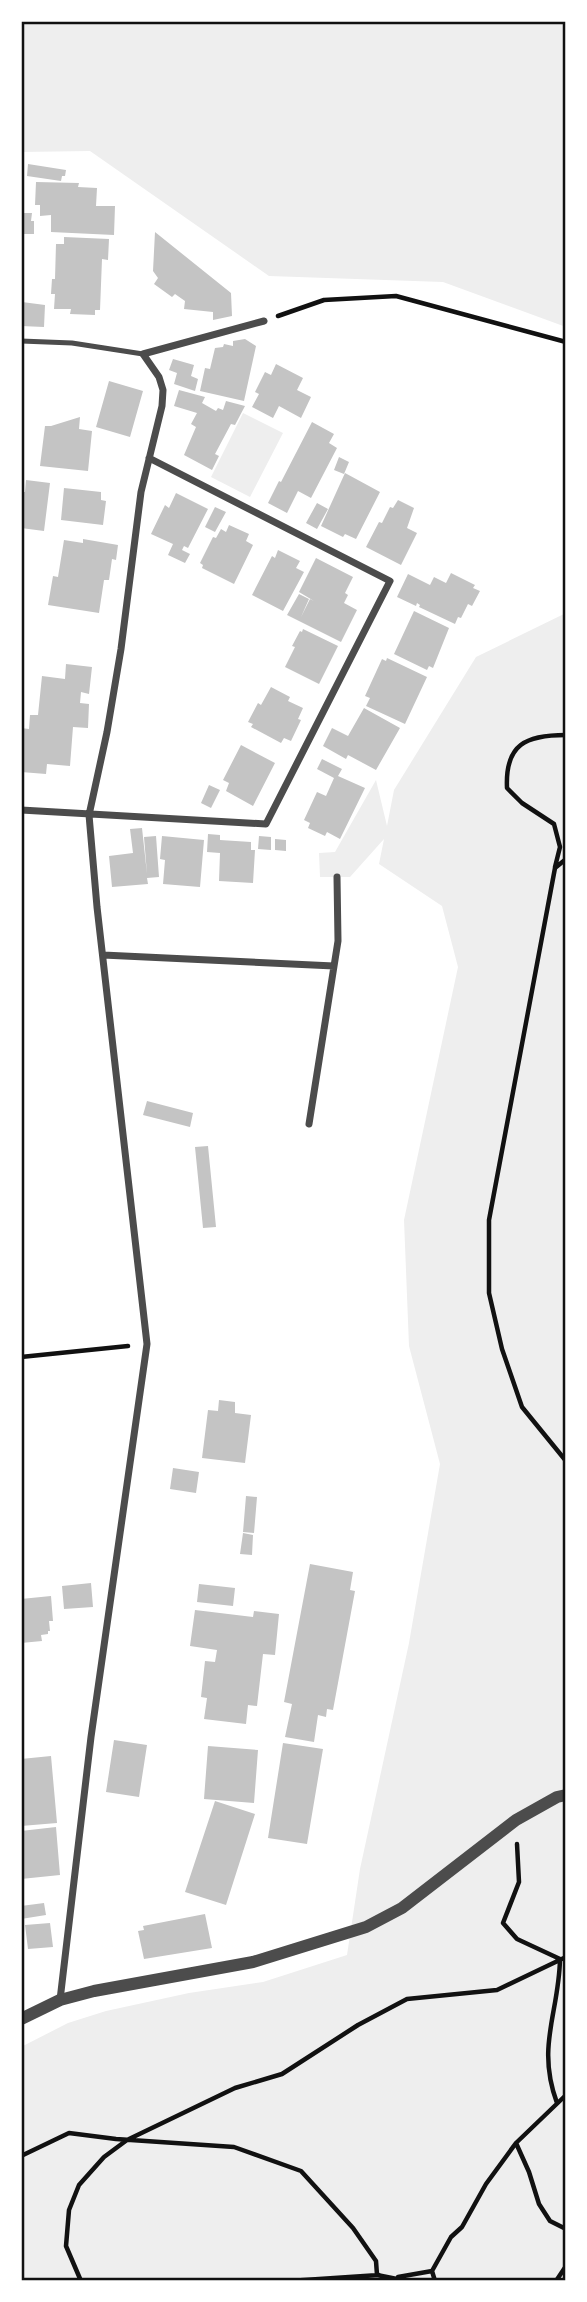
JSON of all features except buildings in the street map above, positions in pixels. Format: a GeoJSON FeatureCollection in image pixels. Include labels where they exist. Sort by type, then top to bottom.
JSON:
{"type":"FeatureCollection","features":[{"type":"Feature","properties":{"kind":"street"},"geometry":{"type":"LineString","coordinates":[[61,2000],[91,1737],[147,1344],[89,815],[121,649],[141,492],[162,406],[163,390],[159,377],[143,354],[264,321]]}},
{"type":"Feature","properties":{"kind":"street"},"geometry":{"type":"LineString","coordinates":[[21,810],[266,824],[390,581],[149,458]]}},
{"type":"Feature","properties":{"kind":"street"},"geometry":{"type":"LineString","coordinates":[[309,1124],[338,941],[337,877]]}},
{"type":"Feature","properties":{"kind":"street"},"geometry":{"type":"LineString","coordinates":[[103,956],[334,966]]}},
{"type":"Feature","properties":{"kind":"street"},"geometry":{"type":"LineString","coordinates":[[21,2019],[61,2000],[94,1991],[253,1962],[366,1927],[402,1908],[516,1819],[566,1795]]}},
{"type":"Feature","properties":{"kind":"lane"},"geometry":{"type":"LineString","coordinates":[[21,341],[72,343],[143,354]]}},
{"type":"Feature","properties":{"kind":"path"},"geometry":{"type":"LineString","coordinates":[[264,321],[324,300],[397,296],[566,342]]}},
{"type":"Feature","properties":{"kind":"path"},"geometry":{"type":"LineString","coordinates":[[566,735],[530,738],[514,750],[506,768],[507,788],[522,803],[554,824],[560,847],[489,1220],[489,1293],[502,1349],[523,1407],[566,1461]]}},
{"type":"Feature","properties":{"kind":"path"},"geometry":{"type":"LineString","coordinates":[[555,868],[566,859]]}},
{"type":"Feature","properties":{"kind":"path"},"geometry":{"type":"LineString","coordinates":[[21,1357],[147,1344]]}},
{"type":"Feature","properties":{"kind":"path"},"geometry":{"type":"LineString","coordinates":[[516,1819],[519,1882],[503,1923],[517,1939],[563,1958]]}},
{"type":"Feature","properties":{"kind":"path"},"geometry":{"type":"LineString","coordinates":[[557,2103],[548,2080],[548,2034],[563,1958]]}},
{"type":"Feature","properties":{"kind":"path"},"geometry":{"type":"LineString","coordinates":[[81,2281],[66,2246],[69,2210],[79,2185],[104,2157],[127,2140],[235,2088],[282,2074],[358,2025],[407,1999],[496,1990],[563,1958]]}},
{"type":"Feature","properties":{"kind":"path"},"geometry":{"type":"LineString","coordinates":[[435,2281],[432,2271],[451,2237],[462,2227],[472,2211],[486,2184],[516,2143],[566,2095]]}},
{"type":"Feature","properties":{"kind":"path"},"geometry":{"type":"LineString","coordinates":[[21,2156],[69,2133],[234,2147],[302,2171],[361,2239],[376,2260],[377,2275]]}},
{"type":"Feature","properties":{"kind":"path"},"geometry":{"type":"LineString","coordinates":[[516,2143],[529,2172],[538,2204],[550,2221],[566,2228]]}},
{"type":"Feature","properties":{"kind":"path"},"geometry":{"type":"LineString","coordinates":[[556,2281],[566,2266]]}},
{"type":"Feature","properties":{"kind":"path"},"geometry":{"type":"LineString","coordinates":[[396,2277],[432,2271]]}},
{"type":"Feature","properties":{"kind":"path"},"geometry":{"type":"LineString","coordinates":[[289,2281],[377,2275],[407,2281]]}},
{"type":"Feature","properties":{"kind":"shaded area"},"geometry":{"type":"Polygon","coordinates":[[[21,21],[566,21],[566,327],[443,282],[269,276],[90,151],[21,152],[21,21]]]}},
{"type":"Feature","properties":{"kind":"shaded area"},"geometry":{"type":"Polygon","coordinates":[[[243,413],[283,433],[250,497],[211,477],[243,413]]]}},
{"type":"Feature","properties":{"kind":"shaded area"},"geometry":{"type":"Polygon","coordinates":[[[566,613],[566,2281],[21,2281],[21,2047],[68,2023],[106,2011],[189,1993],[263,1982],[347,1955],[360,1869],[409,1643],[440,1464],[409,1346],[404,1220],[458,967],[442,906],[379,864],[384,839],[350,877],[320,877],[319,853],[335,852],[376,780],[387,826],[394,790],[476,657],[566,613]]]}}]}
